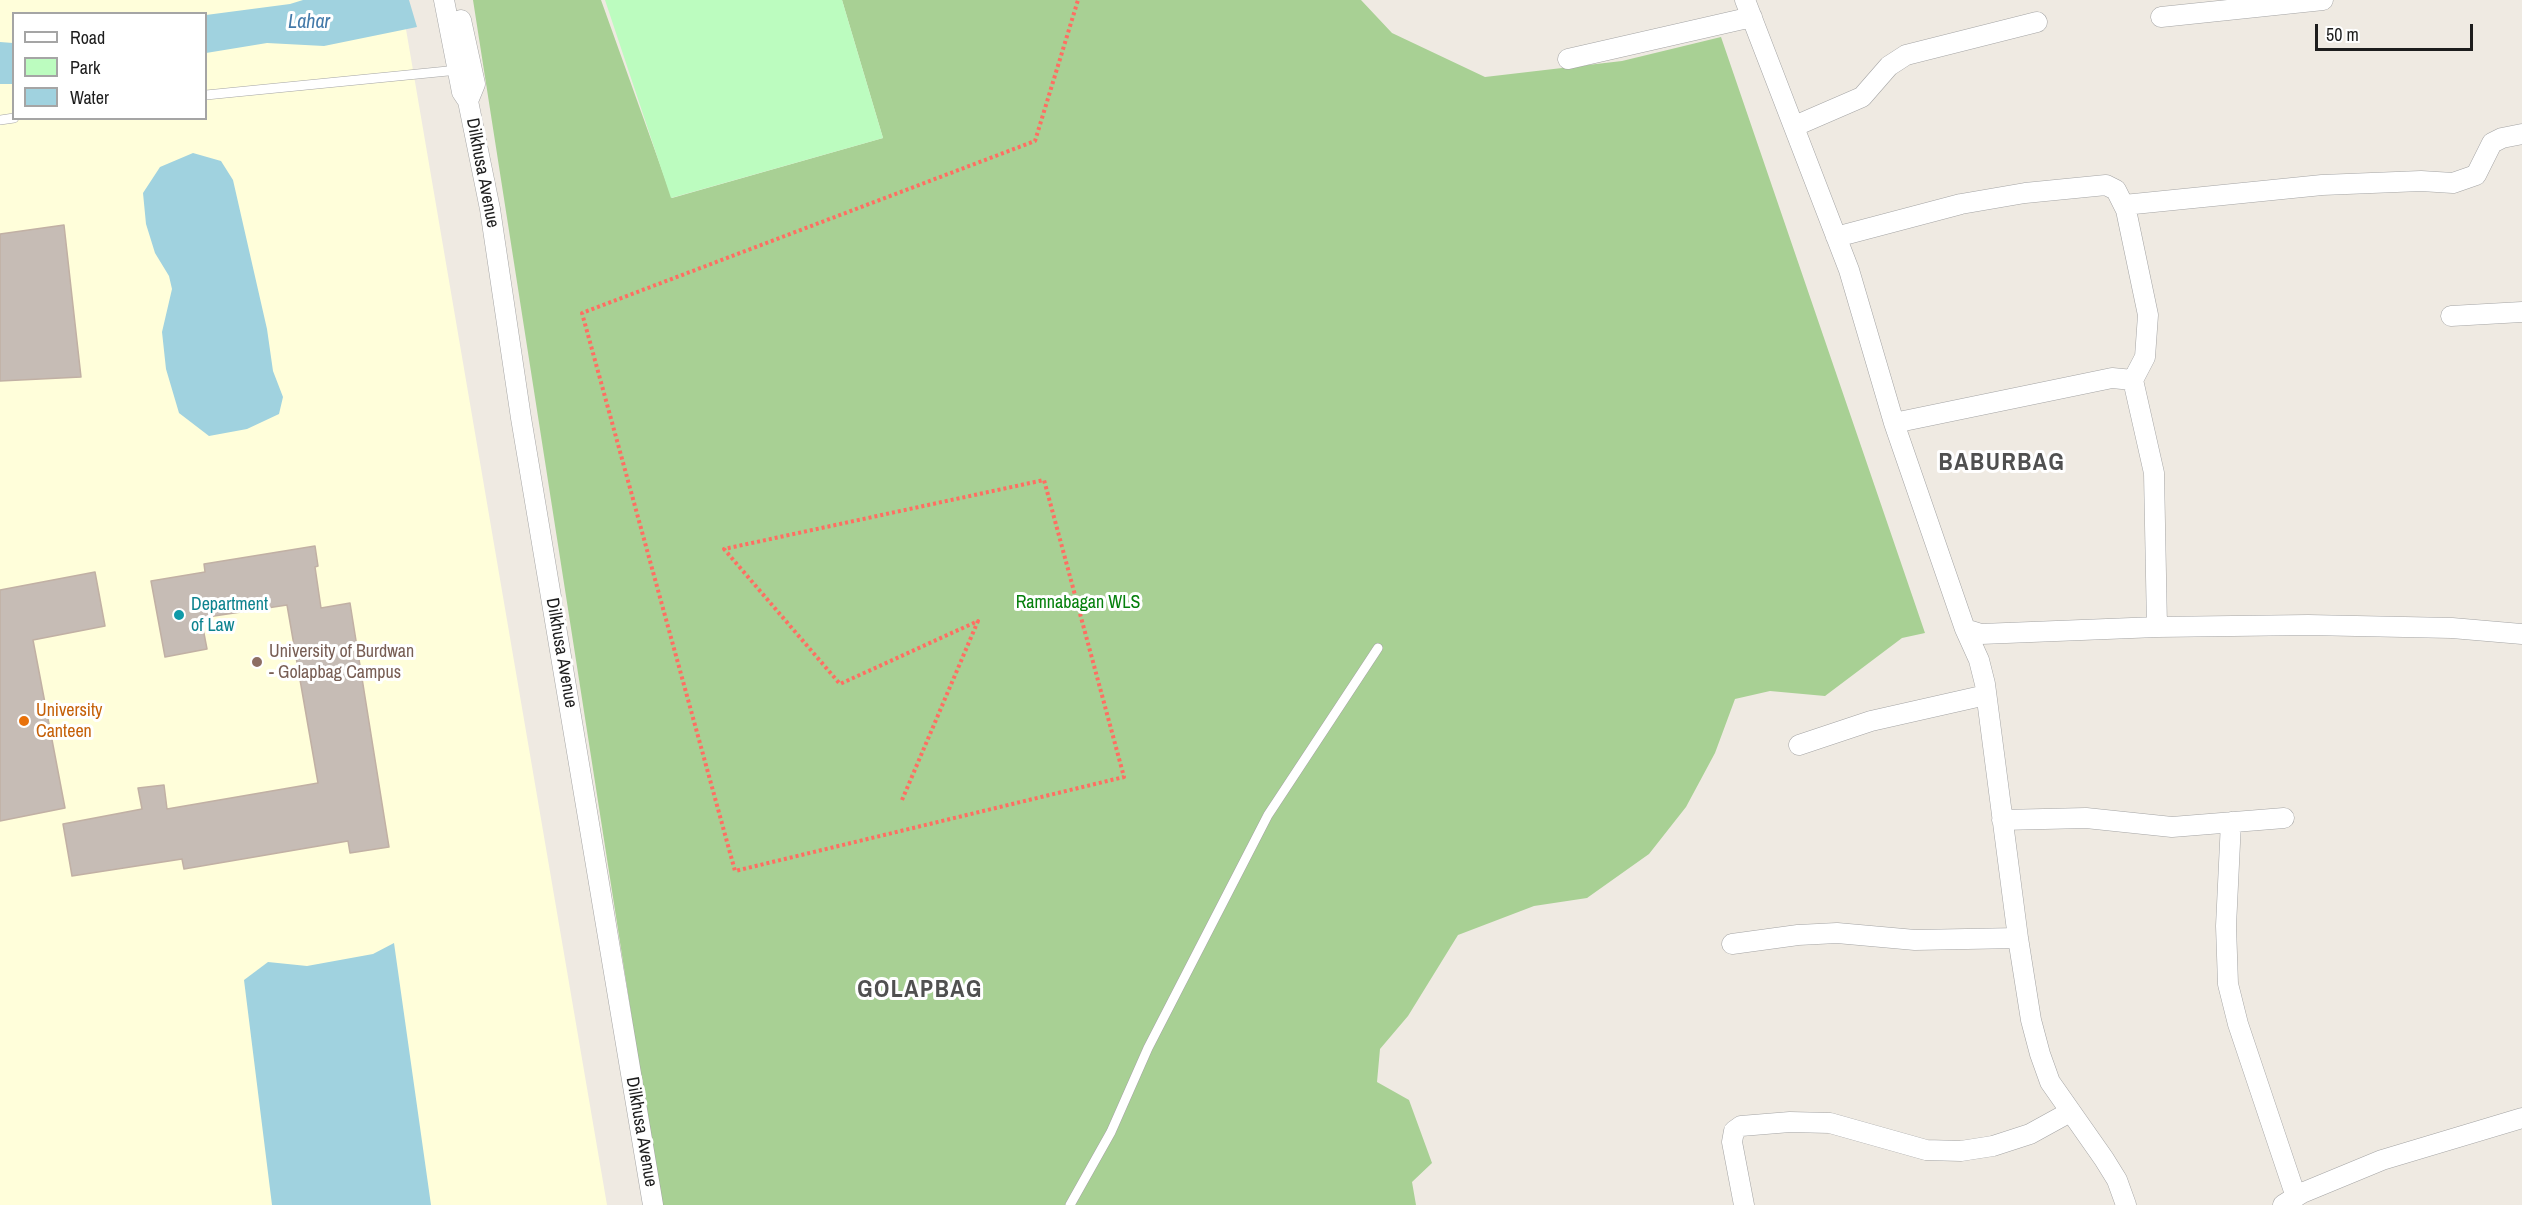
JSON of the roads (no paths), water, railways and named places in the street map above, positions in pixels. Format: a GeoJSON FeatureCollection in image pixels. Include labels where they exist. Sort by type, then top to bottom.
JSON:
{"type":"FeatureCollection","features":[{"type":"Feature","properties":{"kind":"street","name":"Dilkhusa Avenue"},"geometry":{"type":"LineString","coordinates":[[444,0],[462,92],[468,101],[490,209],[522,418],[653,1205]]}},
{"type":"Feature","properties":{"kind":"street","name":"Dilkhusa Avenue"},"geometry":{"type":"LineString","coordinates":[[457,0],[475,84],[468,101]]}},
{"type":"Feature","properties":{"kind":"street"},"geometry":{"type":"LineString","coordinates":[[2161,18],[2323,0]]}},
{"type":"Feature","properties":{"kind":"street"},"geometry":{"type":"LineString","coordinates":[[1568,59],[1749,8],[1836,237],[1894,423],[1965,629],[1979,660],[1986,695],[2018,938],[2031,1020],[2040,1054],[2050,1082],[2104,1158],[2117,1180],[2126,1205]]}},
{"type":"Feature","properties":{"kind":"street"},"geometry":{"type":"LineString","coordinates":[[1795,126],[1862,97],[1889,66],[1906,55],[2037,22]]}},
{"type":"Feature","properties":{"kind":"street"},"geometry":{"type":"LineString","coordinates":[[2124,205],[2322,185],[2421,181],[2453,183],[2476,175],[2492,143],[2502,138],[2522,134]]}},
{"type":"Feature","properties":{"kind":"street"},"geometry":{"type":"LineString","coordinates":[[1836,237],[1961,204],[2025,193],[2106,185],[2116,189],[2124,205],[2148,315],[2145,357],[2133,380],[2154,473],[2157,627]]}},
{"type":"Feature","properties":{"kind":"street"},"geometry":{"type":"LineString","coordinates":[[2451,316],[2522,312]]}},
{"type":"Feature","properties":{"kind":"street"},"geometry":{"type":"LineString","coordinates":[[1894,423],[2112,378],[2133,380]]}},
{"type":"Feature","properties":{"kind":"street"},"geometry":{"type":"LineString","coordinates":[[1965,629],[1981,634],[2157,627],[2308,625],[2452,628],[2522,634]]}},
{"type":"Feature","properties":{"kind":"street"},"geometry":{"type":"LineString","coordinates":[[1799,745],[1871,721],[1986,695]]}},
{"type":"Feature","properties":{"kind":"street"},"geometry":{"type":"LineString","coordinates":[[2002,820],[2086,818],[2172,827],[2284,818]]}},
{"type":"Feature","properties":{"kind":"street"},"geometry":{"type":"LineString","coordinates":[[2231,822],[2226,926],[2228,984],[2290,1201],[2382,1160],[2522,1118]]}},
{"type":"Feature","properties":{"kind":"street"},"geometry":{"type":"LineString","coordinates":[[1732,944],[1798,935],[1837,933],[1915,940],[2018,938]]}},
{"type":"Feature","properties":{"kind":"street"},"geometry":{"type":"LineString","coordinates":[[1744,1205],[1732,1142],[1734,1131],[1741,1126],[1790,1122],[1830,1123],[1926,1150],[1961,1151],[1993,1146],[2030,1134],[2070,1112]]}},
{"type":"Feature","properties":{"kind":"lane"},"geometry":{"type":"LineString","coordinates":[[207,95],[458,70]]}},
{"type":"Feature","properties":{"kind":"lane"},"geometry":{"type":"LineString","coordinates":[[1070,1205],[1111,1132],[1148,1048],[1268,815],[1378,648]]}},
{"type":"Feature","properties":{"kind":"water","name":"Lahar"},"geometry":{"type":"Polygon","coordinates":[[[303,0],[409,0],[417,27],[324,46],[267,43],[207,53],[207,15],[290,4],[303,0]]]}},
{"type":"Feature","properties":{"kind":"water"},"geometry":{"type":"Polygon","coordinates":[[[0,42],[12,43],[12,84],[0,84],[0,42]]]}},
{"type":"Feature","properties":{"kind":"water"},"geometry":{"type":"Polygon","coordinates":[[[193,153],[221,161],[233,180],[267,329],[273,371],[283,397],[279,414],[247,429],[209,436],[179,413],[166,369],[162,332],[172,289],[169,276],[155,253],[146,224],[143,193],[160,167],[193,153]]]}},
{"type":"Feature","properties":{"kind":"water"},"geometry":{"type":"Polygon","coordinates":[[[394,943],[431,1205],[272,1205],[244,980],[268,962],[307,966],[373,954],[394,943]]]}},
{"type":"Feature","properties":{"kind":"place","name":"Department of Law"},"geometry":{"type":"Point","coordinates":[179,615]}},
{"type":"Feature","properties":{"kind":"place","name":"University of Burdwan - Golapbag Campus"},"geometry":{"type":"Point","coordinates":[257,662]}},
{"type":"Feature","properties":{"kind":"place","name":"University Canteen"},"geometry":{"type":"Point","coordinates":[24,721]}},
{"type":"Feature","properties":{"kind":"district","name":"BABURBAG"},"geometry":{"type":"Point","coordinates":[2002,464]}},
{"type":"Feature","properties":{"kind":"district","name":"GOLAPBAG"},"geometry":{"type":"Point","coordinates":[920,991]}},
{"type":"Feature","properties":{"kind":"park label","name":"Ramnabagan WLS"},"geometry":{"type":"Point","coordinates":[1078,603]}}]}
